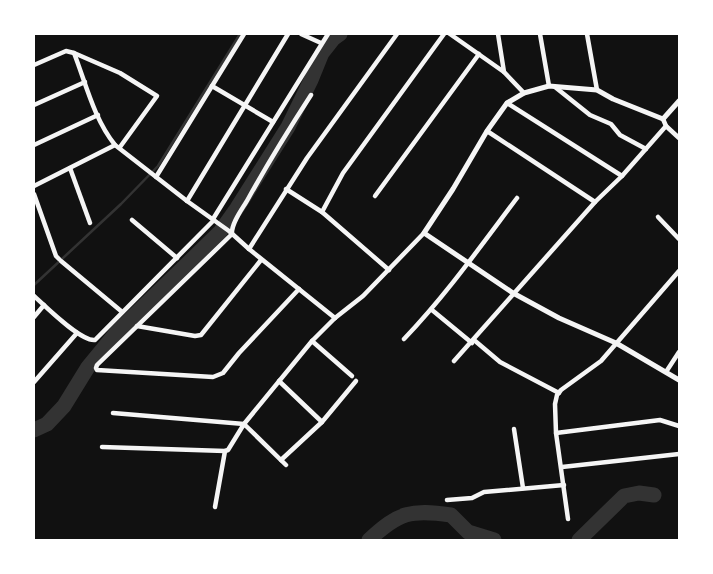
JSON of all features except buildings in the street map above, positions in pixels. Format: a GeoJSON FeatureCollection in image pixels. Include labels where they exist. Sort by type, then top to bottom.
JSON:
{"type":"FeatureCollection","features":[{"type":"Feature","properties":{"kind":"street"},"geometry":{"type":"LineString","coordinates":[[156,177],[244,34]]}},
{"type":"Feature","properties":{"kind":"street"},"geometry":{"type":"LineString","coordinates":[[187,201],[288,34]]}},
{"type":"Feature","properties":{"kind":"street"},"geometry":{"type":"LineString","coordinates":[[302,34],[320,43]]}},
{"type":"Feature","properties":{"kind":"street"},"geometry":{"type":"LineString","coordinates":[[34,296],[77,332],[87,339],[95,340],[121,311],[214,220],[320,43],[328,34]]}},
{"type":"Feature","properties":{"kind":"street"},"geometry":{"type":"LineString","coordinates":[[248,250],[306,158],[397,34]]}},
{"type":"Feature","properties":{"kind":"street"},"geometry":{"type":"LineString","coordinates":[[322,212],[343,173],[444,34]]}},
{"type":"Feature","properties":{"kind":"street"},"geometry":{"type":"LineString","coordinates":[[450,34],[504,72],[524,93]]}},
{"type":"Feature","properties":{"kind":"street"},"geometry":{"type":"LineString","coordinates":[[498,34],[504,72]]}},
{"type":"Feature","properties":{"kind":"street"},"geometry":{"type":"LineString","coordinates":[[540,34],[552,86],[590,115],[611,124],[620,135],[646,149]]}},
{"type":"Feature","properties":{"kind":"street"},"geometry":{"type":"LineString","coordinates":[[587,34],[596,90]]}},
{"type":"Feature","properties":{"kind":"street"},"geometry":{"type":"LineString","coordinates":[[34,65],[66,51],[120,73],[158,96],[118,146],[34,186]]}},
{"type":"Feature","properties":{"kind":"street"},"geometry":{"type":"LineString","coordinates":[[74,53],[98,115],[107,134],[118,146],[187,201],[230,232],[248,250],[335,318]]}},
{"type":"Feature","properties":{"kind":"street"},"geometry":{"type":"LineString","coordinates":[[375,196],[479,54]]}},
{"type":"Feature","properties":{"kind":"street"},"geometry":{"type":"LineString","coordinates":[[34,106],[85,82]]}},
{"type":"Feature","properties":{"kind":"street"},"geometry":{"type":"LineString","coordinates":[[212,86],[274,122]]}},
{"type":"Feature","properties":{"kind":"street"},"geometry":{"type":"LineString","coordinates":[[102,447],[228,450],[244,424],[312,342],[335,318],[363,296],[424,233],[507,102],[524,93],[552,86],[596,90],[613,99],[663,119],[666,126],[679,138]]}},
{"type":"Feature","properties":{"kind":"street"},"geometry":{"type":"LineString","coordinates":[[298,290],[239,353],[223,373],[213,376],[98,370],[97,365],[230,232],[268,163],[311,95]]}},
{"type":"Feature","properties":{"kind":"street"},"geometry":{"type":"LineString","coordinates":[[663,119],[679,101]]}},
{"type":"Feature","properties":{"kind":"street"},"geometry":{"type":"LineString","coordinates":[[507,102],[622,176]]}},
{"type":"Feature","properties":{"kind":"street"},"geometry":{"type":"LineString","coordinates":[[34,145],[98,115]]}},
{"type":"Feature","properties":{"kind":"street"},"geometry":{"type":"LineString","coordinates":[[454,361],[595,202],[622,176],[666,126]]}},
{"type":"Feature","properties":{"kind":"street"},"geometry":{"type":"LineString","coordinates":[[487,131],[595,202]]}},
{"type":"Feature","properties":{"kind":"street"},"geometry":{"type":"LineString","coordinates":[[70,168],[90,223]]}},
{"type":"Feature","properties":{"kind":"street"},"geometry":{"type":"LineString","coordinates":[[286,189],[322,212],[388,270]]}},
{"type":"Feature","properties":{"kind":"street"},"geometry":{"type":"LineString","coordinates":[[34,194],[56,256],[121,311]]}},
{"type":"Feature","properties":{"kind":"street"},"geometry":{"type":"LineString","coordinates":[[404,339],[432,310],[517,198]]}},
{"type":"Feature","properties":{"kind":"street"},"geometry":{"type":"LineString","coordinates":[[658,217],[679,239]]}},
{"type":"Feature","properties":{"kind":"street"},"geometry":{"type":"LineString","coordinates":[[132,220],[177,258]]}},
{"type":"Feature","properties":{"kind":"street"},"geometry":{"type":"LineString","coordinates":[[424,233],[514,293],[559,318],[616,343],[679,380]]}},
{"type":"Feature","properties":{"kind":"street"},"geometry":{"type":"LineString","coordinates":[[138,326],[195,336],[201,335],[262,260]]}},
{"type":"Feature","properties":{"kind":"street"},"geometry":{"type":"LineString","coordinates":[[568,520],[556,433],[555,404],[559,393],[602,361],[679,271]]}},
{"type":"Feature","properties":{"kind":"street"},"geometry":{"type":"LineString","coordinates":[[34,316],[44,305]]}},
{"type":"Feature","properties":{"kind":"street"},"geometry":{"type":"LineString","coordinates":[[432,310],[500,362],[559,393]]}},
{"type":"Feature","properties":{"kind":"street"},"geometry":{"type":"LineString","coordinates":[[34,382],[77,332]]}},
{"type":"Feature","properties":{"kind":"street"},"geometry":{"type":"LineString","coordinates":[[312,342],[352,376]]}},
{"type":"Feature","properties":{"kind":"street"},"geometry":{"type":"LineString","coordinates":[[666,372],[679,352]]}},
{"type":"Feature","properties":{"kind":"street"},"geometry":{"type":"LineString","coordinates":[[279,381],[322,422]]}},
{"type":"Feature","properties":{"kind":"street"},"geometry":{"type":"LineString","coordinates":[[281,460],[322,422],[356,381]]}},
{"type":"Feature","properties":{"kind":"street"},"geometry":{"type":"LineString","coordinates":[[112,413],[244,424],[286,465]]}},
{"type":"Feature","properties":{"kind":"street"},"geometry":{"type":"LineString","coordinates":[[556,433],[660,420],[679,426]]}},
{"type":"Feature","properties":{"kind":"street"},"geometry":{"type":"LineString","coordinates":[[514,429],[523,488]]}},
{"type":"Feature","properties":{"kind":"street"},"geometry":{"type":"LineString","coordinates":[[215,507],[225,451]]}},
{"type":"Feature","properties":{"kind":"street"},"geometry":{"type":"LineString","coordinates":[[562,467],[679,454]]}},
{"type":"Feature","properties":{"kind":"street"},"geometry":{"type":"LineString","coordinates":[[447,500],[472,498],[484,492],[564,485]]}},
{"type":"Feature","properties":{"kind":"waterway"},"geometry":{"type":"LineString","coordinates":[[34,285],[121,204],[158,166],[240,34]]}},
{"type":"Feature","properties":{"kind":"waterway"},"geometry":{"type":"LineString","coordinates":[[34,430],[47,424],[64,406],[88,367],[116,333],[220,232],[288,127],[322,53],[333,39],[340,34]]}},
{"type":"Feature","properties":{"kind":"waterway"},"geometry":{"type":"LineString","coordinates":[[579,540],[624,496],[639,493],[654,495]]}},
{"type":"Feature","properties":{"kind":"waterway"},"geometry":{"type":"LineString","coordinates":[[369,540],[398,518],[426,512],[451,515],[468,532],[494,540]]}}]}
